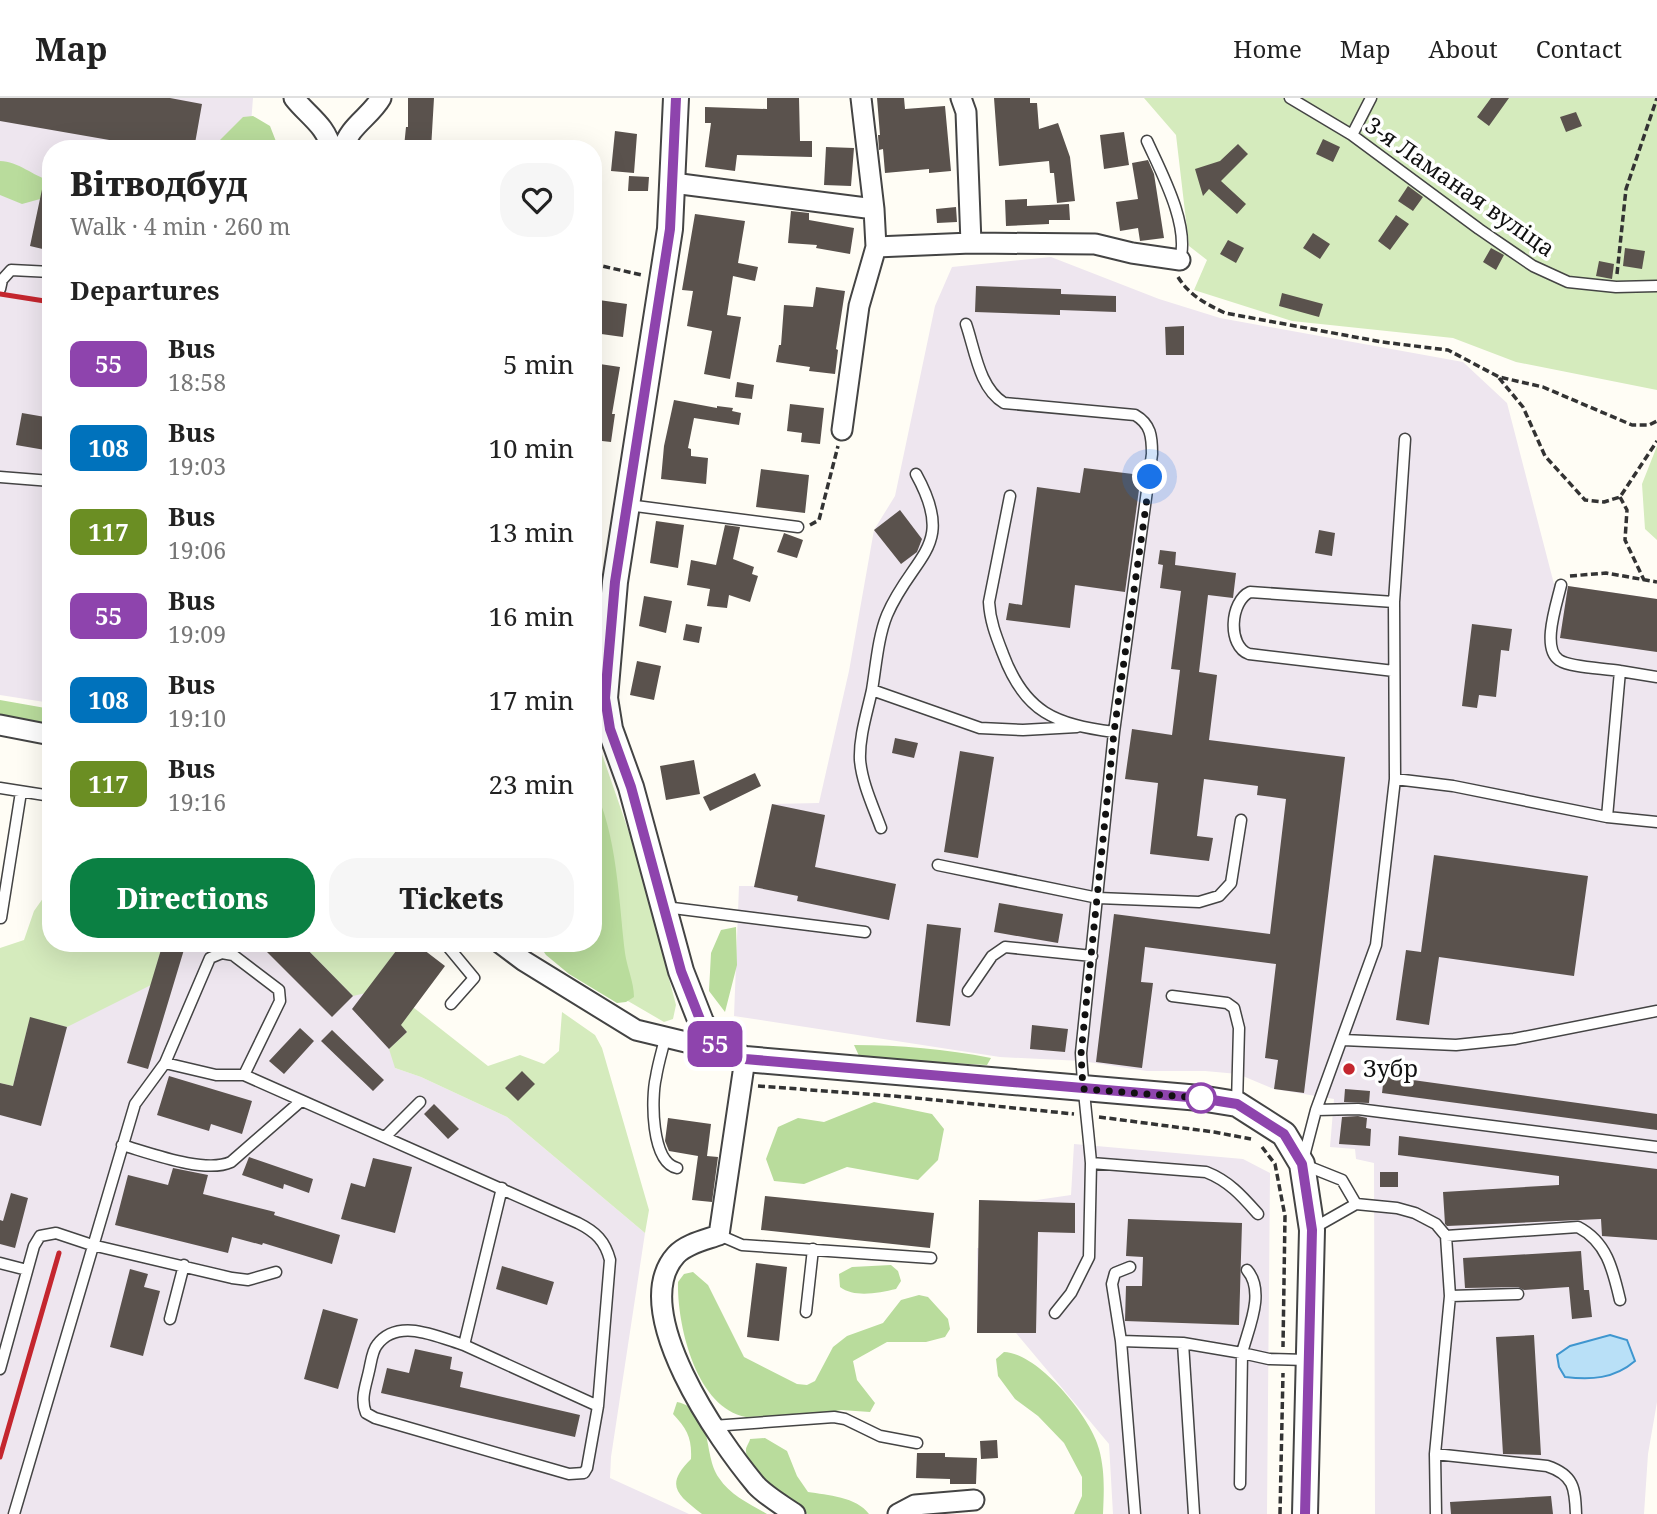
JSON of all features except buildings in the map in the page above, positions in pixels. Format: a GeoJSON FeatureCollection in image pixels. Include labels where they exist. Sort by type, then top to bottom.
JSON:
{"type":"FeatureCollection","features":[{"type":"Feature","properties":{"kind":"street"},"geometry":{"type":"LineString","coordinates":[[293,98],[318,122],[329,140]]}},
{"type":"Feature","properties":{"kind":"street"},"geometry":{"type":"LineString","coordinates":[[345,140],[381,98]]}},
{"type":"Feature","properties":{"kind":"street"},"geometry":{"type":"LineString","coordinates":[[676,98],[673,183],[662,286],[615,582],[605,698],[610,729],[631,787],[681,971],[701,1022],[719,1050]]}},
{"type":"Feature","properties":{"kind":"street"},"geometry":{"type":"LineString","coordinates":[[842,430],[859,306],[876,247],[861,98]]}},
{"type":"Feature","properties":{"kind":"street"},"geometry":{"type":"LineString","coordinates":[[961,98],[966,112],[971,243]]}},
{"type":"Feature","properties":{"kind":"street"},"geometry":{"type":"LineString","coordinates":[[673,183],[874,209]]}},
{"type":"Feature","properties":{"kind":"street"},"geometry":{"type":"LineString","coordinates":[[876,247],[971,243],[1095,244],[1174,260]]}},
{"type":"Feature","properties":{"kind":"street"},"geometry":{"type":"LineString","coordinates":[[0,725],[42,733]]}},
{"type":"Feature","properties":{"kind":"street"},"geometry":{"type":"LineString","coordinates":[[512,952],[636,1030],[745,1059],[1200,1098],[1237,1104],[1284,1134],[1302,1164],[1312,1230],[1295,1360],[1305,1514]]}},
{"type":"Feature","properties":{"kind":"street"},"geometry":{"type":"LineString","coordinates":[[745,1059],[719,1235],[696,1243],[677,1254],[668,1267],[663,1286],[663,1311],[670,1344],[687,1384],[713,1426],[758,1487],[794,1514]]}},
{"type":"Feature","properties":{"kind":"street"},"geometry":{"type":"LineString","coordinates":[[898,1514],[923,1504],[974,1500]]}},
{"type":"Feature","properties":{"kind":"lane","name":"3-я Ламаная вуліца"},"geometry":{"type":"LineString","coordinates":[[1290,98],[1352,135],[1533,266],[1568,282],[1616,287],[1657,286]]}},
{"type":"Feature","properties":{"kind":"lane"},"geometry":{"type":"LineString","coordinates":[[1352,135],[1371,98]]}},
{"type":"Feature","properties":{"kind":"lane"},"geometry":{"type":"LineString","coordinates":[[1147,141],[1170,191],[1183,249],[1174,260]]}},
{"type":"Feature","properties":{"kind":"lane"},"geometry":{"type":"LineString","coordinates":[[0,289],[2,280],[11,270],[42,272]]}},
{"type":"Feature","properties":{"kind":"lane"},"geometry":{"type":"LineString","coordinates":[[967,324],[984,380],[1004,404],[1125,412],[1141,418],[1150,430],[1151,467],[1114,732],[1081,1054],[1091,1163],[1089,1257],[1071,1293],[1055,1313]]}},
{"type":"Feature","properties":{"kind":"lane"},"geometry":{"type":"LineString","coordinates":[[1356,1204],[1342,1180],[1302,1164],[1316,1110],[1376,945],[1395,779],[1394,602],[1405,439]]}},
{"type":"Feature","properties":{"kind":"lane"},"geometry":{"type":"LineString","coordinates":[[881,828],[860,762],[861,742],[885,620],[895,597],[928,550],[932,535],[932,506],[916,474]]}},
{"type":"Feature","properties":{"kind":"lane"},"geometry":{"type":"LineString","coordinates":[[0,477],[42,480]]}},
{"type":"Feature","properties":{"kind":"lane"},"geometry":{"type":"LineString","coordinates":[[1010,496],[989,602],[989,618],[1010,673],[1025,696],[1051,717],[1077,727]]}},
{"type":"Feature","properties":{"kind":"lane"},"geometry":{"type":"LineString","coordinates":[[628,505],[798,527]]}},
{"type":"Feature","properties":{"kind":"lane"},"geometry":{"type":"LineString","coordinates":[[1561,585],[1550,636],[1555,656],[1566,662],[1657,677]]}},
{"type":"Feature","properties":{"kind":"lane"},"geometry":{"type":"LineString","coordinates":[[1394,602],[1250,592],[1244,594],[1237,606],[1234,635],[1238,647],[1249,654],[1394,671]]}},
{"type":"Feature","properties":{"kind":"lane"},"geometry":{"type":"LineString","coordinates":[[1607,817],[1620,671]]}},
{"type":"Feature","properties":{"kind":"lane"},"geometry":{"type":"LineString","coordinates":[[872,690],[980,728],[1023,730],[1077,727],[1114,732]]}},
{"type":"Feature","properties":{"kind":"lane"},"geometry":{"type":"LineString","coordinates":[[1395,779],[1453,786],[1607,817],[1657,822]]}},
{"type":"Feature","properties":{"kind":"lane"},"geometry":{"type":"LineString","coordinates":[[0,788],[42,795]]}},
{"type":"Feature","properties":{"kind":"lane"},"geometry":{"type":"LineString","coordinates":[[1,918],[21,792]]}},
{"type":"Feature","properties":{"kind":"lane"},"geometry":{"type":"LineString","coordinates":[[937,865],[1098,898],[1199,902],[1219,896],[1231,883],[1241,820]]}},
{"type":"Feature","properties":{"kind":"lane"},"geometry":{"type":"LineString","coordinates":[[665,907],[865,932]]}},
{"type":"Feature","properties":{"kind":"lane"},"geometry":{"type":"LineString","coordinates":[[968,991],[992,956],[1005,947],[1092,956]]}},
{"type":"Feature","properties":{"kind":"lane"},"geometry":{"type":"LineString","coordinates":[[451,1004],[474,978],[452,952]]}},
{"type":"Feature","properties":{"kind":"lane"},"geometry":{"type":"LineString","coordinates":[[14,1514],[135,1104],[165,1063],[211,958],[228,953],[274,985],[281,996],[244,1075]]}},
{"type":"Feature","properties":{"kind":"lane"},"geometry":{"type":"LineString","coordinates":[[1172,996],[1227,1003],[1234,1008],[1239,1028],[1237,1104]]}},
{"type":"Feature","properties":{"kind":"lane"},"geometry":{"type":"LineString","coordinates":[[1343,1040],[1456,1045],[1514,1039],[1657,1011]]}},
{"type":"Feature","properties":{"kind":"lane"},"geometry":{"type":"LineString","coordinates":[[665,1039],[655,1079],[655,1126],[663,1158],[670,1166],[677,1168]]}},
{"type":"Feature","properties":{"kind":"lane"},"geometry":{"type":"LineString","coordinates":[[165,1063],[201,1073],[244,1075],[589,1228],[600,1237],[607,1248],[610,1260],[597,1406],[584,1473],[575,1475],[374,1418],[366,1413],[363,1396],[375,1347],[389,1335],[399,1331],[419,1331],[464,1345],[597,1406]]}},
{"type":"Feature","properties":{"kind":"lane"},"geometry":{"type":"LineString","coordinates":[[122,1145],[198,1164],[223,1166],[301,1101]]}},
{"type":"Feature","properties":{"kind":"lane"},"geometry":{"type":"LineString","coordinates":[[385,1137],[420,1102]]}},
{"type":"Feature","properties":{"kind":"lane"},"geometry":{"type":"LineString","coordinates":[[1316,1110],[1358,1109],[1657,1147]]}},
{"type":"Feature","properties":{"kind":"lane"},"geometry":{"type":"LineString","coordinates":[[1091,1163],[1206,1172],[1219,1177],[1237,1190],[1258,1214]]}},
{"type":"Feature","properties":{"kind":"lane"},"geometry":{"type":"LineString","coordinates":[[464,1345],[502,1188]]}},
{"type":"Feature","properties":{"kind":"lane"},"geometry":{"type":"LineString","coordinates":[[1312,1230],[1356,1204],[1397,1208],[1415,1213],[1436,1224],[1446,1236],[1450,1296],[1435,1454],[1436,1514]]}},
{"type":"Feature","properties":{"kind":"lane"},"geometry":{"type":"LineString","coordinates":[[1446,1236],[1578,1227],[1590,1233],[1606,1254],[1614,1272],[1620,1300]]}},
{"type":"Feature","properties":{"kind":"lane"},"geometry":{"type":"LineString","coordinates":[[0,1368],[36,1240],[44,1234],[56,1233],[241,1280],[276,1272]]}},
{"type":"Feature","properties":{"kind":"lane"},"geometry":{"type":"LineString","coordinates":[[719,1235],[742,1245],[931,1258]]}},
{"type":"Feature","properties":{"kind":"lane"},"geometry":{"type":"LineString","coordinates":[[806,1312],[813,1249]]}},
{"type":"Feature","properties":{"kind":"lane"},"geometry":{"type":"LineString","coordinates":[[0,1263],[27,1270]]}},
{"type":"Feature","properties":{"kind":"lane"},"geometry":{"type":"LineString","coordinates":[[170,1319],[184,1265]]}},
{"type":"Feature","properties":{"kind":"lane"},"geometry":{"type":"LineString","coordinates":[[1130,1266],[1119,1270],[1112,1278],[1121,1341],[1135,1514]]}},
{"type":"Feature","properties":{"kind":"lane"},"geometry":{"type":"LineString","coordinates":[[1240,1484],[1241,1353],[1256,1297],[1254,1283],[1247,1270]]}},
{"type":"Feature","properties":{"kind":"lane"},"geometry":{"type":"LineString","coordinates":[[1450,1296],[1518,1294]]}},
{"type":"Feature","properties":{"kind":"lane"},"geometry":{"type":"LineString","coordinates":[[1121,1341],[1183,1343],[1295,1360]]}},
{"type":"Feature","properties":{"kind":"lane"},"geometry":{"type":"LineString","coordinates":[[1183,1343],[1194,1514]]}},
{"type":"Feature","properties":{"kind":"lane"},"geometry":{"type":"LineString","coordinates":[[713,1426],[834,1417],[845,1419],[880,1436],[917,1443]]}},
{"type":"Feature","properties":{"kind":"lane"},"geometry":{"type":"LineString","coordinates":[[1435,1454],[1547,1466],[1559,1470],[1572,1483],[1576,1514]]}},
{"type":"Feature","properties":{"kind":"path"},"geometry":{"type":"LineString","coordinates":[[1616,287],[1626,189],[1657,98]]}},
{"type":"Feature","properties":{"kind":"path"},"geometry":{"type":"LineString","coordinates":[[1174,260],[1184,287],[1205,304],[1225,313],[1382,342],[1448,350],[1499,377],[1543,387],[1632,425],[1649,425],[1657,421]]}},
{"type":"Feature","properties":{"kind":"path"},"geometry":{"type":"LineString","coordinates":[[602,266],[645,276],[662,286]]}},
{"type":"Feature","properties":{"kind":"path"},"geometry":{"type":"LineString","coordinates":[[1499,377],[1523,407],[1545,456],[1585,499],[1604,502],[1620,497],[1657,441]]}},
{"type":"Feature","properties":{"kind":"path"},"geometry":{"type":"LineString","coordinates":[[798,527],[807,527],[819,520],[842,430]]}},
{"type":"Feature","properties":{"kind":"path"},"geometry":{"type":"LineString","coordinates":[[1620,497],[1627,510],[1625,540],[1644,580]]}},
{"type":"Feature","properties":{"kind":"path"},"geometry":{"type":"LineString","coordinates":[[1561,585],[1571,575],[1606,573],[1657,582]]}},
{"type":"Feature","properties":{"kind":"path"},"geometry":{"type":"LineString","coordinates":[[761,1087],[879,1094],[1088,1116],[1257,1140],[1275,1164],[1285,1216],[1295,1360],[1280,1514]]}},
{"type":"Feature","properties":{"kind":"shaded area"},"geometry":{"type":"Polygon","coordinates":[[[0,98],[253,98],[250,140],[42,140],[42,702],[0,695],[0,98]]]}},
{"type":"Feature","properties":{"kind":"shaded area"},"geometry":{"type":"Polygon","coordinates":[[[1051,257],[1159,299],[1220,318],[1463,362],[1507,403],[1554,584],[1657,599],[1657,1402],[1648,1454],[1644,1514],[1375,1514],[1374,1163],[1356,1159],[1355,1149],[1330,1147],[1334,1099],[1274,1089],[1238,1074],[1147,1071],[1082,1061],[1000,1057],[734,1016],[739,886],[754,886],[772,804],[819,803],[849,671],[874,530],[895,496],[935,306],[952,267],[1051,257]]]}},
{"type":"Feature","properties":{"kind":"shaded area"},"geometry":{"type":"Polygon","coordinates":[[[147,952],[314,952],[370,992],[407,1032],[395,1068],[421,1077],[507,1117],[645,1233],[610,1478],[689,1514],[0,1514],[0,1083],[12,1086],[30,1017],[147,952]]]}},
{"type":"Feature","properties":{"kind":"shaded area"},"geometry":{"type":"Polygon","coordinates":[[[1074,1144],[1243,1159],[1270,1173],[1267,1514],[1113,1514],[1109,1444],[1016,1333],[977,1333],[977,1248],[1004,1249],[979,1236],[979,1200],[1030,1201],[1071,1195],[1074,1144]]]}},
{"type":"Feature","properties":{"kind":"green space"},"geometry":{"type":"Polygon","coordinates":[[[1144,98],[1657,98],[1657,390],[1516,362],[1453,338],[1292,321],[1194,290],[1207,260],[1189,246],[1176,135],[1144,98]]]}},
{"type":"Feature","properties":{"kind":"green space"},"geometry":{"type":"Polygon","coordinates":[[[253,116],[270,126],[275,140],[220,140],[243,117],[253,116]]]}},
{"type":"Feature","properties":{"kind":"green space"},"geometry":{"type":"Polygon","coordinates":[[[0,161],[13,163],[42,178],[42,198],[22,204],[0,195],[0,161]]]}},
{"type":"Feature","properties":{"kind":"green space"},"geometry":{"type":"Polygon","coordinates":[[[1657,446],[1657,540],[1645,529],[1642,484],[1657,446]]]}},
{"type":"Feature","properties":{"kind":"green space"},"geometry":{"type":"Polygon","coordinates":[[[0,700],[42,707],[42,728],[0,720],[0,700]]]}},
{"type":"Feature","properties":{"kind":"green space"},"geometry":{"type":"Polygon","coordinates":[[[602,754],[634,847],[676,1005],[673,1019],[664,1022],[597,983],[594,952],[602,952],[602,754]]]}},
{"type":"Feature","properties":{"kind":"green space"},"geometry":{"type":"Polygon","coordinates":[[[602,807],[616,868],[625,953],[634,997],[617,1003],[569,974],[544,952],[602,952],[602,807]]]}},
{"type":"Feature","properties":{"kind":"green space"},"geometry":{"type":"Polygon","coordinates":[[[42,900],[42,952],[160,952],[151,985],[67,1027],[30,1018],[13,1086],[0,1083],[0,948],[24,940],[34,911],[42,900]]]}},
{"type":"Feature","properties":{"kind":"green space"},"geometry":{"type":"Polygon","coordinates":[[[736,927],[737,965],[725,1012],[709,991],[711,953],[721,930],[736,927]]]}},
{"type":"Feature","properties":{"kind":"green space"},"geometry":{"type":"Polygon","coordinates":[[[310,952],[395,952],[376,978],[488,1066],[520,1055],[544,1064],[559,1051],[562,1012],[595,1035],[602,1048],[649,1210],[645,1233],[507,1117],[421,1077],[395,1068],[389,1049],[407,1032],[370,992],[353,996],[310,952]]]}},
{"type":"Feature","properties":{"kind":"green space"},"geometry":{"type":"Polygon","coordinates":[[[854,1045],[923,1048],[991,1058],[987,1065],[860,1058],[854,1045]]]}},
{"type":"Feature","properties":{"kind":"green space"},"geometry":{"type":"Polygon","coordinates":[[[874,1102],[932,1114],[944,1129],[938,1160],[918,1180],[847,1167],[804,1184],[774,1181],[766,1159],[778,1127],[798,1118],[824,1122],[874,1102]]]}},
{"type":"Feature","properties":{"kind":"green space"},"geometry":{"type":"Polygon","coordinates":[[[891,1265],[898,1271],[901,1281],[896,1289],[860,1294],[840,1287],[839,1274],[852,1267],[891,1265]]]}},
{"type":"Feature","properties":{"kind":"green space"},"geometry":{"type":"Polygon","coordinates":[[[693,1272],[708,1285],[744,1357],[797,1384],[807,1385],[815,1381],[833,1347],[847,1336],[883,1323],[901,1300],[919,1295],[928,1297],[948,1319],[950,1329],[945,1337],[926,1342],[887,1342],[853,1361],[857,1380],[875,1403],[870,1412],[841,1410],[822,1414],[746,1417],[729,1410],[714,1398],[702,1382],[693,1362],[681,1320],[678,1282],[684,1274],[693,1272]]]}},
{"type":"Feature","properties":{"kind":"green space"},"geometry":{"type":"Polygon","coordinates":[[[1004,1352],[1018,1355],[1047,1375],[1086,1420],[1101,1457],[1104,1481],[1103,1514],[1074,1514],[1082,1496],[1082,1477],[1064,1443],[1038,1416],[1015,1399],[998,1376],[996,1359],[1004,1352]]]}},
{"type":"Feature","properties":{"kind":"green space"},"geometry":{"type":"Polygon","coordinates":[[[677,1402],[689,1407],[703,1423],[719,1478],[741,1499],[767,1514],[702,1514],[680,1495],[676,1483],[691,1459],[691,1445],[688,1434],[673,1414],[677,1402]]]}},
{"type":"Feature","properties":{"kind":"green space"},"geometry":{"type":"Polygon","coordinates":[[[765,1438],[787,1451],[797,1476],[808,1492],[849,1500],[869,1514],[808,1514],[790,1505],[760,1478],[747,1458],[746,1449],[750,1439],[765,1438]]]}},
{"type":"Feature","properties":{"kind":"water"},"geometry":{"type":"Polygon","coordinates":[[[1610,1335],[1627,1340],[1635,1361],[1619,1372],[1602,1377],[1565,1377],[1559,1367],[1557,1355],[1570,1346],[1610,1335]]]}},
{"type":"Feature","properties":{"kind":"railway"},"geometry":{"type":"LineString","coordinates":[[0,294],[42,301]]}},
{"type":"Feature","properties":{"kind":"railway"},"geometry":{"type":"LineString","coordinates":[[0,1457],[59,1253]]}},
{"type":"Feature","properties":{"kind":"bus line","name":"55"},"geometry":{"type":"LineString","coordinates":[[676,98],[670,229],[615,582],[605,698],[610,729],[631,787],[681,971],[701,1022],[719,1050],[745,1059],[1200,1098],[1237,1104],[1284,1134],[1302,1164],[1312,1230],[1305,1514]]}},
{"type":"Feature","properties":{"kind":"place","name":"Зубр"},"geometry":{"type":"Point","coordinates":[1349,1069]}},
{"type":"Feature","properties":{"kind":"route"},"geometry":{"type":"LineString","coordinates":[[1150,477],[1114,732],[1081,1054],[1083,1089],[1201,1098]]}}]}
